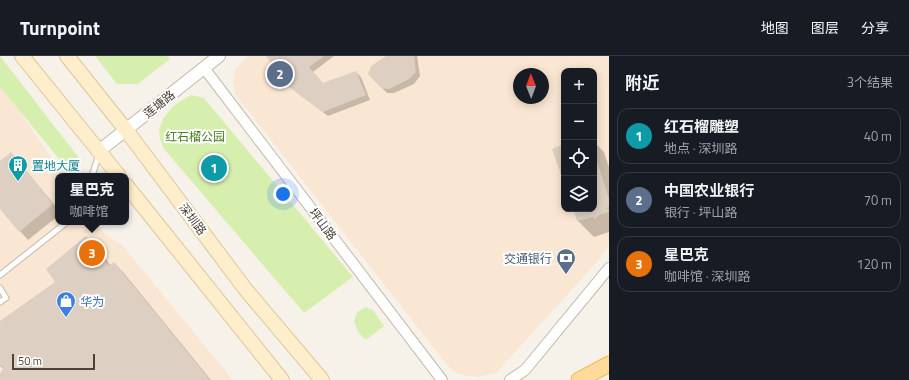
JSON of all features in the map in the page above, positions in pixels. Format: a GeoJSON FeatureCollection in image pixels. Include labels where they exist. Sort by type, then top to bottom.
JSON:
{"type":"FeatureCollection","features":[{"type":"Feature","properties":{"kind":"main road"},"geometry":{"type":"LineString","coordinates":[[22,56],[116,173]]}},
{"type":"Feature","properties":{"kind":"main road","name":"深圳路"},"geometry":{"type":"LineString","coordinates":[[67,56],[126,130],[246,290],[322,380]]}},
{"type":"Feature","properties":{"kind":"main road"},"geometry":{"type":"LineString","coordinates":[[129,189],[282,380]]}},
{"type":"Feature","properties":{"kind":"main road"},"geometry":{"type":"LineString","coordinates":[[579,380],[608,365]]}},
{"type":"Feature","properties":{"kind":"street","name":"莲塘路"},"geometry":{"type":"LineString","coordinates":[[99,152],[219,56]]}},
{"type":"Feature","properties":{"kind":"street","name":"坪山路"},"geometry":{"type":"LineString","coordinates":[[204,68],[442,380]]}},
{"type":"Feature","properties":{"kind":"street"},"geometry":{"type":"LineString","coordinates":[[510,380],[525,370],[609,268]]}},
{"type":"Feature","properties":{"kind":"lane"},"geometry":{"type":"LineString","coordinates":[[93,173],[99,152]]}},
{"type":"Feature","properties":{"kind":"lane"},"geometry":{"type":"LineString","coordinates":[[0,275],[63,225]]}},
{"type":"Feature","properties":{"kind":"lane"},"geometry":{"type":"LineString","coordinates":[[0,288],[6,298],[0,302]]}},
{"type":"Feature","properties":{"kind":"shaded area"},"geometry":{"type":"Polygon","coordinates":[[[248,56],[609,56],[609,245],[597,262],[497,372],[478,377],[461,375],[453,371],[444,361],[235,94],[233,81],[235,70],[248,56]]]}},
{"type":"Feature","properties":{"kind":"shaded area"},"geometry":{"type":"Polygon","coordinates":[[[0,83],[62,173],[55,173],[55,225],[98,225],[103,232],[123,246],[233,380],[8,380],[0,370],[0,83]]]}},
{"type":"Feature","properties":{"kind":"green space"},"geometry":{"type":"Polygon","coordinates":[[[0,56],[79,158],[74,173],[71,173],[0,87],[0,56]]]}},
{"type":"Feature","properties":{"kind":"green space"},"geometry":{"type":"Polygon","coordinates":[[[95,56],[168,56],[170,59],[138,84],[117,84],[95,56]]]}},
{"type":"Feature","properties":{"kind":"green space","name":"红石榴公园"},"geometry":{"type":"Polygon","coordinates":[[[191,95],[204,98],[353,277],[304,313],[164,149],[160,139],[159,130],[163,119],[173,106],[191,95]]]}},
{"type":"Feature","properties":{"kind":"green space"},"geometry":{"type":"Polygon","coordinates":[[[366,307],[373,310],[384,326],[366,340],[358,332],[354,321],[357,312],[366,307]]]}},
{"type":"Feature","properties":{"kind":"building"},"geometry":{"type":"Polygon","coordinates":[[[266,56],[324,56],[309,67],[323,83],[356,71],[366,95],[323,112],[289,87],[266,56]]]}},
{"type":"Feature","properties":{"kind":"building"},"geometry":{"type":"Polygon","coordinates":[[[386,56],[414,56],[416,72],[409,79],[389,89],[381,88],[368,74],[371,66],[386,56]]]}},
{"type":"Feature","properties":{"kind":"building"},"geometry":{"type":"Polygon","coordinates":[[[561,145],[561,174],[552,149],[561,145]]]}},
{"type":"Feature","properties":{"kind":"building","name":"置地大厦"},"geometry":{"type":"Polygon","coordinates":[[[11,152],[53,204],[19,232],[0,209],[0,161],[11,152]]]}},
{"type":"Feature","properties":{"kind":"building"},"geometry":{"type":"Polygon","coordinates":[[[597,161],[609,199],[609,206],[606,209],[609,209],[609,212],[599,215],[594,220],[594,217],[577,221],[574,212],[597,212],[597,161]]]}},
{"type":"Feature","properties":{"kind":"building"},"geometry":{"type":"Polygon","coordinates":[[[86,236],[109,266],[114,262],[210,380],[0,380],[0,373],[4,368],[0,365],[0,321],[55,282],[46,269],[86,236]]]}},
{"type":"Feature","properties":{"kind":"place","name":"中国农业银行"},"geometry":{"type":"Point","coordinates":[280,74]}},
{"type":"Feature","properties":{"kind":"place","name":"红石榴雕塑"},"geometry":{"type":"Point","coordinates":[214,168]}},
{"type":"Feature","properties":{"kind":"place","name":"置地大厦"},"geometry":{"type":"Point","coordinates":[18,182]}},
{"type":"Feature","properties":{"kind":"place","name":"星巴克"},"geometry":{"type":"Point","coordinates":[92,253]}},
{"type":"Feature","properties":{"kind":"place","name":"交通银行"},"geometry":{"type":"Point","coordinates":[566,275]}},
{"type":"Feature","properties":{"kind":"place","name":"华为"},"geometry":{"type":"Point","coordinates":[66,318]}}]}
